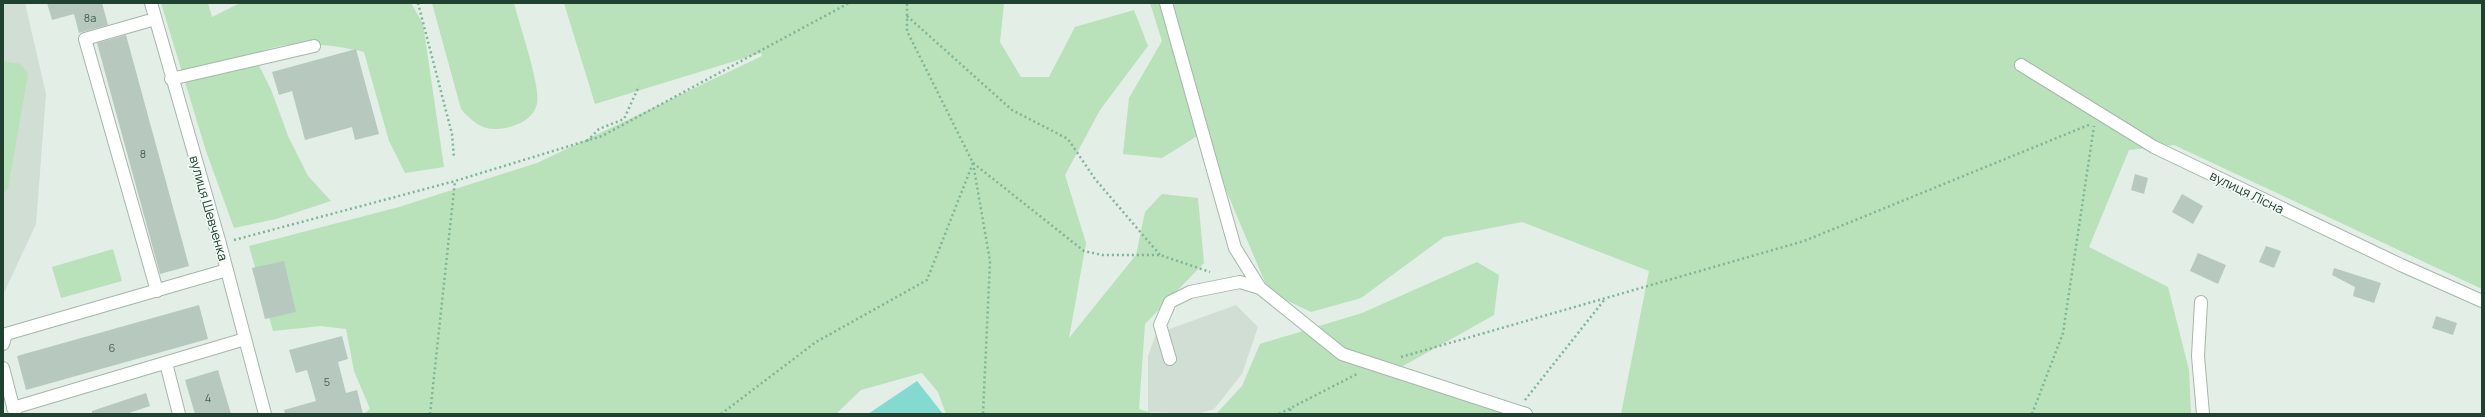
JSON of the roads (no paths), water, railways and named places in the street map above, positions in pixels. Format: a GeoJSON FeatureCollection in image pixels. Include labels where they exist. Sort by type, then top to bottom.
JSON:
{"type":"FeatureCollection","features":[{"type":"Feature","properties":{"kind":"street","name":"вулиця Шевченка"},"geometry":{"type":"LineString","coordinates":[[151,3],[171,79],[220,244],[265,414]]}},
{"type":"Feature","properties":{"kind":"street"},"geometry":{"type":"LineString","coordinates":[[1166,3],[1235,248],[1260,288],[1342,354],[1521,412]]}},
{"type":"Feature","properties":{"kind":"street"},"geometry":{"type":"LineString","coordinates":[[155,19],[85,39],[158,291]]}},
{"type":"Feature","properties":{"kind":"street"},"geometry":{"type":"LineString","coordinates":[[171,79],[314,46]]}},
{"type":"Feature","properties":{"kind":"street","name":"вулиця Лісна"},"geometry":{"type":"LineString","coordinates":[[2021,66],[2154,147],[2401,265],[2482,300]]}},
{"type":"Feature","properties":{"kind":"street"},"geometry":{"type":"LineString","coordinates":[[3,344],[6,334],[227,270]]}},
{"type":"Feature","properties":{"kind":"street"},"geometry":{"type":"LineString","coordinates":[[1170,358],[1160,325],[1170,302],[1190,292],[1240,282],[1260,288]]}},
{"type":"Feature","properties":{"kind":"street"},"geometry":{"type":"LineString","coordinates":[[2201,302],[2198,356],[2203,414]]}},
{"type":"Feature","properties":{"kind":"street"},"geometry":{"type":"LineString","coordinates":[[3,368],[14,411],[245,338]]}},
{"type":"Feature","properties":{"kind":"street"},"geometry":{"type":"LineString","coordinates":[[166,363],[179,414]]}},
{"type":"Feature","properties":{"kind":"water"},"geometry":{"type":"Polygon","coordinates":[[[917,381],[943,414],[868,414],[917,381]]]}}]}
